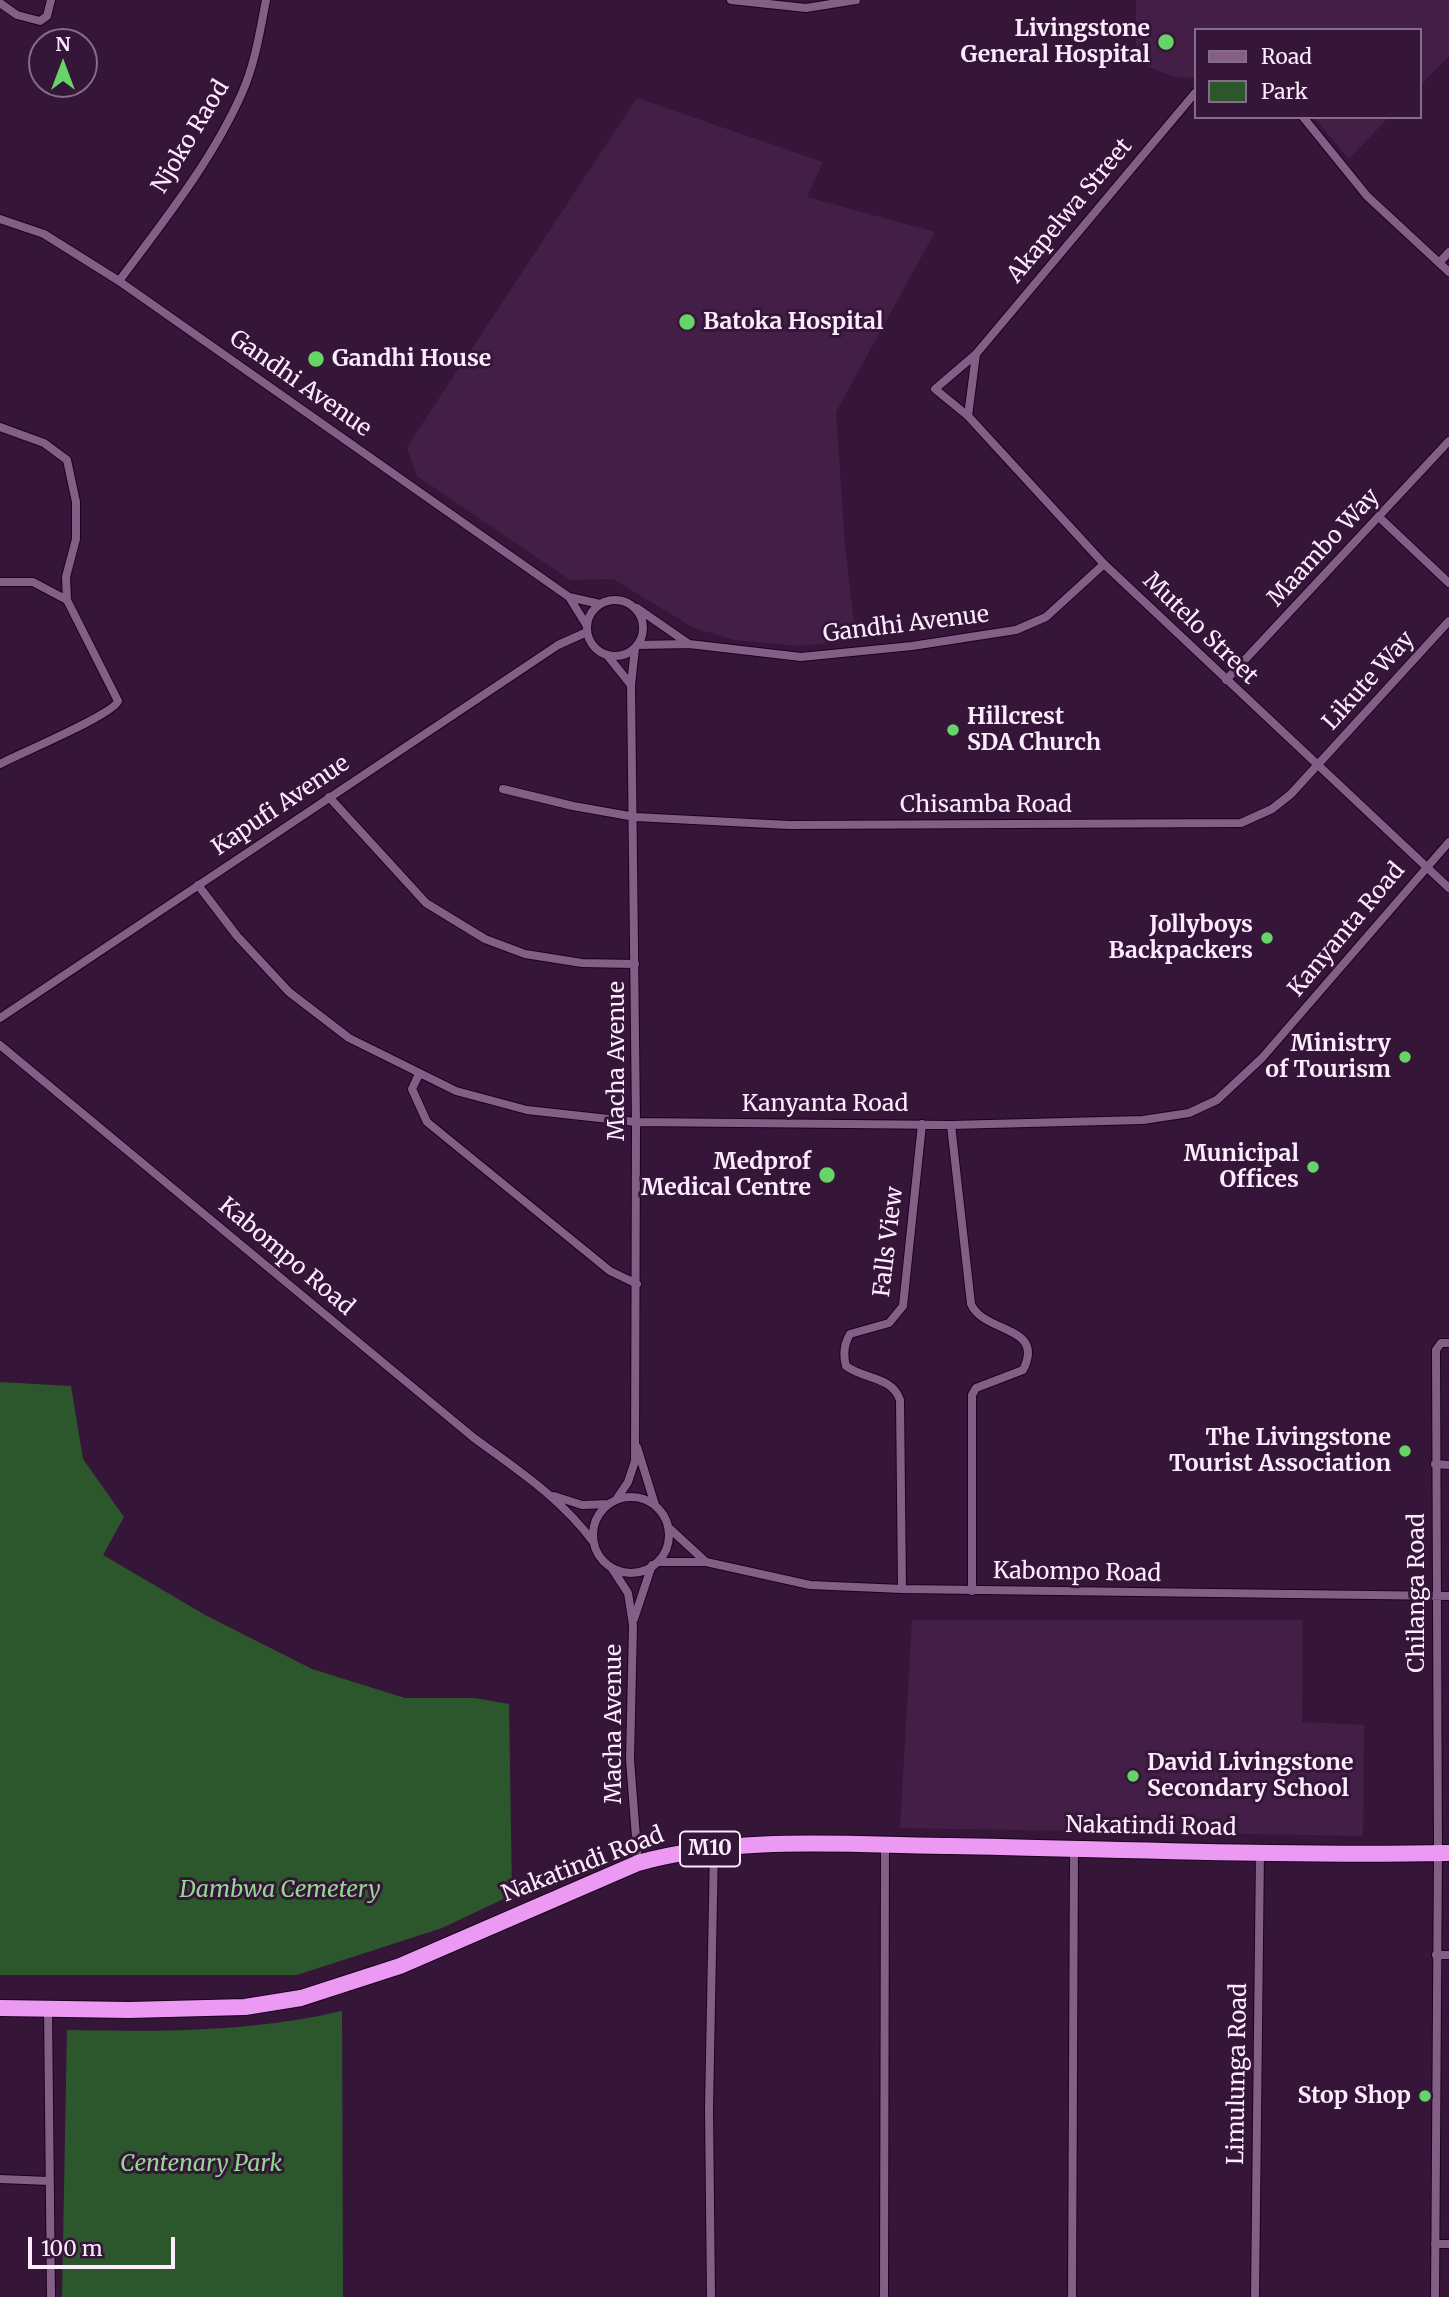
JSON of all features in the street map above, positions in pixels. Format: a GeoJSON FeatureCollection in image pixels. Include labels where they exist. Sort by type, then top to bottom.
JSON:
{"type":"FeatureCollection","features":[{"type":"Feature","properties":{"kind":"highway","name":"Nakatindi Road"},"geometry":{"type":"LineString","coordinates":[[0,2008],[245,2007],[301,1998],[400,1966],[638,1863],[676,1853],[750,1844],[1443,1853]]}},
{"type":"Feature","properties":{"kind":"street"},"geometry":{"type":"LineString","coordinates":[[0,3],[17,15],[40,21],[47,16],[51,0]]}},
{"type":"Feature","properties":{"kind":"street","name":"Njoko Raod"},"geometry":{"type":"LineString","coordinates":[[119,281],[205,158],[237,104],[257,49],[266,0]]}},
{"type":"Feature","properties":{"kind":"street"},"geometry":{"type":"LineString","coordinates":[[732,0],[806,8],[856,0]]}},
{"type":"Feature","properties":{"kind":"street","name":"Akapelwa Street"},"geometry":{"type":"LineString","coordinates":[[934,389],[975,354],[1194,94]]}},
{"type":"Feature","properties":{"kind":"street"},"geometry":{"type":"LineString","coordinates":[[1305,119],[1367,196],[1449,272]]}},
{"type":"Feature","properties":{"kind":"street","name":"Gandhi Avenue"},"geometry":{"type":"LineString","coordinates":[[0,219],[44,234],[119,281],[569,597],[600,604]]}},
{"type":"Feature","properties":{"kind":"street"},"geometry":{"type":"LineString","coordinates":[[1439,263],[1449,252]]}},
{"type":"Feature","properties":{"kind":"street"},"geometry":{"type":"LineString","coordinates":[[968,416],[975,354]]}},
{"type":"Feature","properties":{"kind":"street","name":"Mutelo Street"},"geometry":{"type":"LineString","coordinates":[[934,389],[968,416],[1104,564],[1449,888]]}},
{"type":"Feature","properties":{"kind":"street"},"geometry":{"type":"LineString","coordinates":[[0,426],[44,443],[67,460],[76,502],[76,539],[66,577],[66,600],[117,705],[92,721],[0,764]]}},
{"type":"Feature","properties":{"kind":"street","name":"Maambo Way"},"geometry":{"type":"LineString","coordinates":[[1226,680],[1449,441]]}},
{"type":"Feature","properties":{"kind":"street"},"geometry":{"type":"LineString","coordinates":[[1379,517],[1449,583]]}},
{"type":"Feature","properties":{"kind":"street","name":"Gandhi Avenue"},"geometry":{"type":"LineString","coordinates":[[636,647],[689,644],[801,657],[912,646],[1016,631],[1046,617],[1104,564]]}},
{"type":"Feature","properties":{"kind":"street"},"geometry":{"type":"LineString","coordinates":[[0,582],[33,582],[66,600]]}},
{"type":"Feature","properties":{"kind":"street","name":"Gandhi Avenue"},"geometry":{"type":"LineString","coordinates":[[569,597],[587,629]]}},
{"type":"Feature","properties":{"kind":"street"},"geometry":{"type":"LineString","coordinates":[[617,600],[633,606],[642,620],[642,637],[636,647],[617,656],[597,650],[587,629],[589,617],[600,604],[617,600]]}},
{"type":"Feature","properties":{"kind":"street","name":"Gandhi Avenue"},"geometry":{"type":"LineString","coordinates":[[633,606],[689,644]]}},
{"type":"Feature","properties":{"kind":"street","name":"Likute Way"},"geometry":{"type":"LineString","coordinates":[[1318,766],[1449,621]]}},
{"type":"Feature","properties":{"kind":"street","name":"Kapufi Avenue"},"geometry":{"type":"LineString","coordinates":[[0,1018],[558,645],[587,629]]}},
{"type":"Feature","properties":{"kind":"street","name":"Macha Avenue"},"geometry":{"type":"LineString","coordinates":[[612,1502],[628,1482],[635,1461],[635,817],[631,685],[636,647]]}},
{"type":"Feature","properties":{"kind":"street"},"geometry":{"type":"LineString","coordinates":[[607,655],[631,685]]}},
{"type":"Feature","properties":{"kind":"street","name":"Chisamba Road"},"geometry":{"type":"LineString","coordinates":[[503,789],[573,806],[635,817],[789,825],[1241,822],[1272,809],[1318,766]]}},
{"type":"Feature","properties":{"kind":"street"},"geometry":{"type":"LineString","coordinates":[[329,797],[426,904],[485,939],[536,956],[582,963],[635,964]]}},
{"type":"Feature","properties":{"kind":"street","name":"Kanyanta Road"},"geometry":{"type":"LineString","coordinates":[[198,885],[237,936],[289,992],[348,1038],[456,1091],[527,1110],[636,1122],[951,1125],[1143,1120],[1189,1113],[1217,1100],[1262,1058],[1449,842]]}},
{"type":"Feature","properties":{"kind":"street","name":"Kabompo Road"},"geometry":{"type":"LineString","coordinates":[[0,1045],[474,1438],[551,1495],[577,1520],[594,1543]]}},
{"type":"Feature","properties":{"kind":"street"},"geometry":{"type":"LineString","coordinates":[[419,1074],[412,1089],[427,1122],[610,1271],[637,1284]]}},
{"type":"Feature","properties":{"kind":"street","name":"Falls View"},"geometry":{"type":"LineString","coordinates":[[902,1589],[901,1400],[897,1389],[852,1371],[846,1366],[844,1359],[845,1341],[850,1334],[889,1322],[903,1306],[922,1124]]}},
{"type":"Feature","properties":{"kind":"street"},"geometry":{"type":"LineString","coordinates":[[951,1125],[971,1304],[984,1322],[1021,1337],[1027,1348],[1028,1359],[1023,1370],[976,1388],[972,1395],[972,1591]]}},
{"type":"Feature","properties":{"kind":"street","name":"Chilanga Road"},"geometry":{"type":"LineString","coordinates":[[1435,2297],[1436,1955],[1443,1853],[1436,1596],[1436,1350],[1441,1343],[1449,1343]]}},
{"type":"Feature","properties":{"kind":"street","name":"Macha Avenue"},"geometry":{"type":"LineString","coordinates":[[635,1437],[656,1506]]}},
{"type":"Feature","properties":{"kind":"street"},"geometry":{"type":"LineString","coordinates":[[1435,1464],[1449,1465]]}},
{"type":"Feature","properties":{"kind":"street","name":"Kabompo Road"},"geometry":{"type":"LineString","coordinates":[[551,1495],[582,1505],[612,1502]]}},
{"type":"Feature","properties":{"kind":"street"},"geometry":{"type":"LineString","coordinates":[[668,1527],[665,1552],[655,1564],[635,1573],[611,1567],[601,1559],[594,1543],[594,1524],[612,1502],[633,1497],[656,1506],[668,1527],[706,1562]]}},
{"type":"Feature","properties":{"kind":"street","name":"Kabompo Road"},"geometry":{"type":"LineString","coordinates":[[655,1564],[706,1562],[810,1585],[902,1589],[1449,1596]]}},
{"type":"Feature","properties":{"kind":"street","name":"Macha Avenue"},"geometry":{"type":"LineString","coordinates":[[633,1625],[644,1584],[655,1564]]}},
{"type":"Feature","properties":{"kind":"street","name":"Macha Avenue"},"geometry":{"type":"LineString","coordinates":[[611,1567],[628,1593],[633,1625],[630,1760],[638,1863]]}},
{"type":"Feature","properties":{"kind":"street"},"geometry":{"type":"LineString","coordinates":[[884,2297],[885,1845]]}},
{"type":"Feature","properties":{"kind":"street"},"geometry":{"type":"LineString","coordinates":[[711,2297],[709,2108],[714,1848]]}},
{"type":"Feature","properties":{"kind":"street"},"geometry":{"type":"LineString","coordinates":[[1072,2297],[1074,1848]]}},
{"type":"Feature","properties":{"kind":"street","name":"Limulunga Road"},"geometry":{"type":"LineString","coordinates":[[1255,2297],[1260,1851]]}},
{"type":"Feature","properties":{"kind":"street"},"geometry":{"type":"LineString","coordinates":[[1436,1955],[1449,1955]]}},
{"type":"Feature","properties":{"kind":"street"},"geometry":{"type":"LineString","coordinates":[[48,2009],[51,2297]]}},
{"type":"Feature","properties":{"kind":"street"},"geometry":{"type":"LineString","coordinates":[[0,2179],[49,2181]]}},
{"type":"Feature","properties":{"kind":"street"},"geometry":{"type":"LineString","coordinates":[[1435,2244],[1449,2245]]}},
{"type":"Feature","properties":{"kind":"shaded area","name":"Livingstone General Hospital"},"geometry":{"type":"Polygon","coordinates":[[[1136,0],[1449,0],[1449,56],[1421,85],[1421,28],[1194,28],[1194,78],[1174,77],[1149,67],[1136,54],[1136,0]]]}},
{"type":"Feature","properties":{"kind":"shaded area","name":"Batoka Hospital"},"geometry":{"type":"Polygon","coordinates":[[[637,98],[823,162],[807,197],[935,232],[836,412],[845,546],[856,640],[799,646],[735,640],[694,628],[613,579],[570,580],[417,476],[407,447],[637,98]]]}},
{"type":"Feature","properties":{"kind":"shaded area"},"geometry":{"type":"Polygon","coordinates":[[[1316,119],[1387,119],[1349,159],[1316,119]]]}},
{"type":"Feature","properties":{"kind":"shaded area","name":"David Livingstone Secondary School"},"geometry":{"type":"Polygon","coordinates":[[[912,1620],[1303,1620],[1302,1722],[1364,1725],[1363,1836],[900,1828],[912,1620]]]}},
{"type":"Feature","properties":{"kind":"green space","name":"Dambwa Cemetery"},"geometry":{"type":"Polygon","coordinates":[[[0,1382],[71,1386],[83,1459],[124,1517],[103,1555],[207,1616],[312,1669],[405,1698],[475,1698],[509,1704],[512,1895],[442,1928],[297,1975],[0,1975],[0,1382]]]}},
{"type":"Feature","properties":{"kind":"green space","name":"Centenary Park"},"geometry":{"type":"Polygon","coordinates":[[[342,2011],[343,2297],[62,2297],[67,2030],[136,2031],[240,2027],[342,2011]]]}},
{"type":"Feature","properties":{"kind":"place","name":"Livingstone General Hospital"},"geometry":{"type":"Point","coordinates":[1166,42]}},
{"type":"Feature","properties":{"kind":"place","name":"Batoka Hospital"},"geometry":{"type":"Point","coordinates":[687,322]}},
{"type":"Feature","properties":{"kind":"place","name":"Gandhi House"},"geometry":{"type":"Point","coordinates":[316,359]}},
{"type":"Feature","properties":{"kind":"place","name":"Hillcrest SDA Church"},"geometry":{"type":"Point","coordinates":[953,730]}},
{"type":"Feature","properties":{"kind":"place","name":"Jollyboys Backpackers"},"geometry":{"type":"Point","coordinates":[1267,938]}},
{"type":"Feature","properties":{"kind":"place","name":"Ministry of Tourism"},"geometry":{"type":"Point","coordinates":[1405,1057]}},
{"type":"Feature","properties":{"kind":"place","name":"Municipal Offices"},"geometry":{"type":"Point","coordinates":[1313,1167]}},
{"type":"Feature","properties":{"kind":"place","name":"Medprof Medical Centre"},"geometry":{"type":"Point","coordinates":[827,1175]}},
{"type":"Feature","properties":{"kind":"place","name":"The Livingstone Tourist Association"},"geometry":{"type":"Point","coordinates":[1405,1451]}},
{"type":"Feature","properties":{"kind":"place","name":"David Livingstone Secondary School"},"geometry":{"type":"Point","coordinates":[1133,1776]}},
{"type":"Feature","properties":{"kind":"place","name":"Stop Shop"},"geometry":{"type":"Point","coordinates":[1425,2096]}}]}
